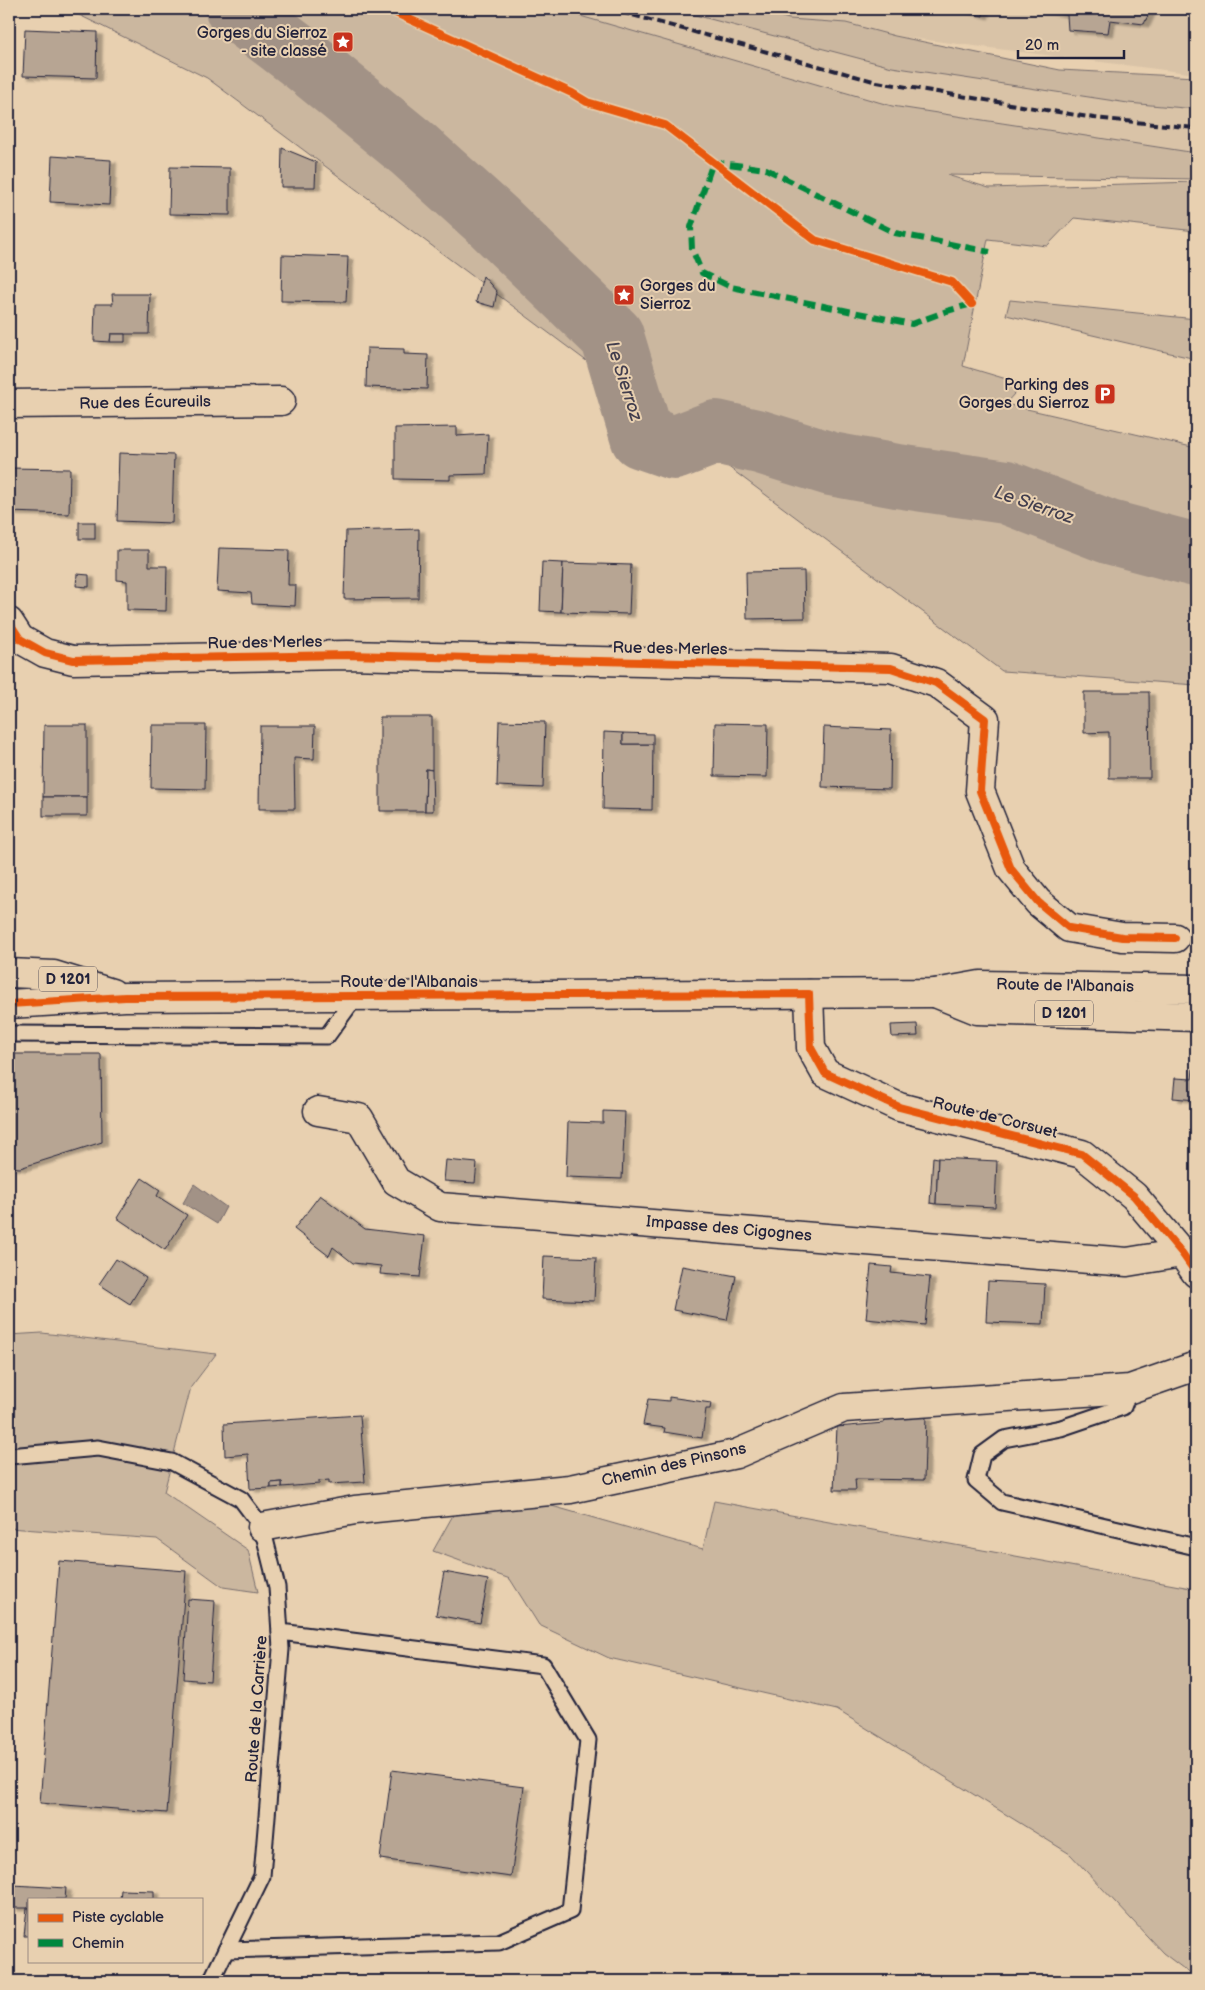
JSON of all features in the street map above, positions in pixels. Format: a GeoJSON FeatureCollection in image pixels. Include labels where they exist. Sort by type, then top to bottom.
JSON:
{"type":"FeatureCollection","features":[{"type":"Feature","properties":{"kind":"street","name":"Rue des Écureuils"},"geometry":{"type":"LineString","coordinates":[[9,404],[281,401]]}},
{"type":"Feature","properties":{"kind":"street","name":"Rue des Merles"},"geometry":{"type":"LineString","coordinates":[[9,622],[20,639],[45,653],[73,660],[346,655],[891,668],[936,683],[985,719],[980,791],[1011,869],[1038,902],[1069,928],[1122,937],[1175,938]]}},
{"type":"Feature","properties":{"kind":"street","name":"Route de l'Albanais"},"geometry":{"type":"LineString","coordinates":[[9,972],[54,975],[125,997]]}},
{"type":"Feature","properties":{"kind":"street","name":"Route de l'Albanais"},"geometry":{"type":"LineString","coordinates":[[9,1004],[125,997],[935,993],[980,985],[1196,989]]}},
{"type":"Feature","properties":{"kind":"street","name":"Route de l'Albanais"},"geometry":{"type":"LineString","coordinates":[[935,993],[977,1010],[1196,1017]]}},
{"type":"Feature","properties":{"kind":"street","name":"Route de Corsuet"},"geometry":{"type":"LineString","coordinates":[[809,994],[811,1048],[825,1073],[899,1107],[1082,1154],[1134,1196],[1189,1263]]}},
{"type":"Feature","properties":{"kind":"street","name":"Impasse des Cigognes"},"geometry":{"type":"LineString","coordinates":[[318,1111],[359,1118],[396,1181],[440,1207],[1127,1262],[1189,1263]]}},
{"type":"Feature","properties":{"kind":"street","name":"Chemin des Pinsons"},"geometry":{"type":"LineString","coordinates":[[262,1527],[355,1510],[570,1489],[736,1454],[844,1408],[1130,1389],[1196,1366]]}},
{"type":"Feature","properties":{"kind":"lane"},"geometry":{"type":"LineString","coordinates":[[9,1034],[327,1036],[356,996]]}},
{"type":"Feature","properties":{"kind":"lane"},"geometry":{"type":"LineString","coordinates":[[1130,1389],[1122,1407],[1061,1428],[1004,1439],[982,1455],[976,1480],[1002,1502],[1196,1547]]}},
{"type":"Feature","properties":{"kind":"lane","name":"Route de la Carrière"},"geometry":{"type":"LineString","coordinates":[[9,1456],[98,1448],[172,1462],[241,1498],[262,1527],[277,1587],[281,1649],[262,1876],[211,1981]]}},
{"type":"Feature","properties":{"kind":"lane"},"geometry":{"type":"LineString","coordinates":[[226,1950],[499,1942],[570,1911],[588,1740],[543,1665],[280,1632]]}},
{"type":"Feature","properties":{"kind":"shaded area"},"geometry":{"type":"Polygon","coordinates":[[[67,9],[556,9],[892,106],[1196,153],[1196,179],[947,175],[989,188],[1196,182],[1196,231],[1074,218],[1047,246],[988,239],[963,366],[1023,384],[1005,404],[1196,448],[1196,685],[1002,671],[207,78],[67,9]]]}},
{"type":"Feature","properties":{"kind":"shaded area"},"geometry":{"type":"Polygon","coordinates":[[[556,9],[672,9],[892,67],[1128,103],[1196,109],[1196,153],[892,106],[556,9]]]}},
{"type":"Feature","properties":{"kind":"shaded area"},"geometry":{"type":"Polygon","coordinates":[[[672,9],[755,9],[789,19],[846,23],[895,36],[1060,70],[1196,77],[1196,109],[1128,103],[892,67],[672,9]]]}},
{"type":"Feature","properties":{"kind":"shaded area"},"geometry":{"type":"Polygon","coordinates":[[[755,9],[1196,9],[1196,74],[895,36],[846,23],[789,19],[755,9]]]}},
{"type":"Feature","properties":{"kind":"shaded area"},"geometry":{"type":"Polygon","coordinates":[[[1010,300],[1196,319],[1196,359],[1006,315],[1010,300]]]}},
{"type":"Feature","properties":{"kind":"shaded area"},"geometry":{"type":"Polygon","coordinates":[[[194,1184],[226,1207],[217,1224],[183,1203],[194,1184]]]}},
{"type":"Feature","properties":{"kind":"shaded area"},"geometry":{"type":"Polygon","coordinates":[[[42,1333],[216,1354],[191,1387],[164,1492],[248,1550],[258,1592],[223,1587],[157,1539],[9,1528],[9,1335],[42,1333]]]}},
{"type":"Feature","properties":{"kind":"shaded area"},"geometry":{"type":"Polygon","coordinates":[[[471,1483],[703,1549],[714,1501],[1196,1589],[1196,1978],[1163,1953],[1070,1854],[837,1710],[609,1658],[539,1625],[510,1579],[433,1551],[471,1483]]]}},
{"type":"Feature","properties":{"kind":"building"},"geometry":{"type":"Polygon","coordinates":[[[957,9],[984,9],[983,16],[957,9]]]}},
{"type":"Feature","properties":{"kind":"building"},"geometry":{"type":"Polygon","coordinates":[[[1033,9],[1151,9],[1144,24],[1110,20],[1108,33],[1068,30],[1067,15],[1033,9]]]}},
{"type":"Feature","properties":{"kind":"building"},"geometry":{"type":"Polygon","coordinates":[[[25,29],[97,32],[96,78],[23,76],[25,29]]]}},
{"type":"Feature","properties":{"kind":"building"},"geometry":{"type":"Polygon","coordinates":[[[282,148],[316,162],[315,187],[281,187],[282,148]]]}},
{"type":"Feature","properties":{"kind":"building"},"geometry":{"type":"Polygon","coordinates":[[[52,156],[111,160],[109,205],[50,202],[52,156]]]}},
{"type":"Feature","properties":{"kind":"building"},"geometry":{"type":"Polygon","coordinates":[[[170,167],[230,168],[230,215],[169,214],[170,167]]]}},
{"type":"Feature","properties":{"kind":"building"},"geometry":{"type":"Polygon","coordinates":[[[282,255],[348,257],[346,302],[281,301],[282,255]]]}},
{"type":"Feature","properties":{"kind":"building"},"geometry":{"type":"Polygon","coordinates":[[[483,276],[497,292],[494,307],[476,302],[483,276]]]}},
{"type":"Feature","properties":{"kind":"building"},"geometry":{"type":"Polygon","coordinates":[[[112,294],[150,294],[149,334],[111,334],[110,342],[94,341],[95,304],[113,304],[112,294]]]}},
{"type":"Feature","properties":{"kind":"building"},"geometry":{"type":"Polygon","coordinates":[[[111,334],[125,334],[125,342],[110,342],[111,334]]]}},
{"type":"Feature","properties":{"kind":"building"},"geometry":{"type":"Polygon","coordinates":[[[367,348],[404,349],[404,354],[428,355],[427,389],[366,387],[367,348]]]}},
{"type":"Feature","properties":{"kind":"building"},"geometry":{"type":"Polygon","coordinates":[[[457,427],[457,436],[488,434],[486,474],[450,475],[450,480],[395,479],[395,428],[457,427]]]}},
{"type":"Feature","properties":{"kind":"building"},"geometry":{"type":"Polygon","coordinates":[[[119,453],[174,455],[172,523],[117,521],[119,453]]]}},
{"type":"Feature","properties":{"kind":"building"},"geometry":{"type":"Polygon","coordinates":[[[9,468],[70,469],[69,514],[9,512],[9,468]]]}},
{"type":"Feature","properties":{"kind":"building"},"geometry":{"type":"Polygon","coordinates":[[[79,522],[95,522],[95,539],[79,539],[79,522]]]}},
{"type":"Feature","properties":{"kind":"building"},"geometry":{"type":"Polygon","coordinates":[[[419,529],[418,598],[344,599],[346,531],[419,529]]]}},
{"type":"Feature","properties":{"kind":"building"},"geometry":{"type":"Polygon","coordinates":[[[219,548],[289,550],[288,585],[296,585],[295,606],[252,604],[251,593],[217,591],[219,548]]]}},
{"type":"Feature","properties":{"kind":"building"},"geometry":{"type":"Polygon","coordinates":[[[117,550],[149,550],[149,566],[167,566],[166,611],[127,610],[127,581],[117,580],[117,550]]]}},
{"type":"Feature","properties":{"kind":"building"},"geometry":{"type":"Polygon","coordinates":[[[542,562],[563,563],[561,612],[540,611],[542,562]]]}},
{"type":"Feature","properties":{"kind":"building"},"geometry":{"type":"Polygon","coordinates":[[[563,563],[631,565],[629,614],[561,612],[563,563]]]}},
{"type":"Feature","properties":{"kind":"building"},"geometry":{"type":"Polygon","coordinates":[[[804,571],[805,618],[747,619],[746,572],[804,571]]]}},
{"type":"Feature","properties":{"kind":"building"},"geometry":{"type":"Polygon","coordinates":[[[77,574],[89,575],[89,587],[76,586],[77,574]]]}},
{"type":"Feature","properties":{"kind":"building"},"geometry":{"type":"Polygon","coordinates":[[[1084,692],[1149,692],[1150,778],[1109,778],[1109,732],[1084,733],[1084,692]]]}},
{"type":"Feature","properties":{"kind":"building"},"geometry":{"type":"Polygon","coordinates":[[[380,717],[432,717],[432,770],[426,769],[425,811],[380,811],[380,717]]]}},
{"type":"Feature","properties":{"kind":"building"},"geometry":{"type":"Polygon","coordinates":[[[499,721],[545,722],[543,788],[497,786],[499,721]]]}},
{"type":"Feature","properties":{"kind":"building"},"geometry":{"type":"Polygon","coordinates":[[[715,723],[768,724],[767,777],[714,776],[715,723]]]}},
{"type":"Feature","properties":{"kind":"building"},"geometry":{"type":"Polygon","coordinates":[[[44,725],[87,725],[87,797],[43,797],[44,725]]]}},
{"type":"Feature","properties":{"kind":"building"},"geometry":{"type":"Polygon","coordinates":[[[152,725],[206,725],[205,789],[151,788],[152,725]]]}},
{"type":"Feature","properties":{"kind":"building"},"geometry":{"type":"Polygon","coordinates":[[[260,726],[315,726],[314,759],[294,758],[295,809],[259,809],[260,726]]]}},
{"type":"Feature","properties":{"kind":"building"},"geometry":{"type":"Polygon","coordinates":[[[824,727],[891,730],[890,789],[822,787],[824,727]]]}},
{"type":"Feature","properties":{"kind":"building"},"geometry":{"type":"Polygon","coordinates":[[[604,732],[623,733],[623,744],[653,744],[652,810],[603,809],[604,732]]]}},
{"type":"Feature","properties":{"kind":"building"},"geometry":{"type":"Polygon","coordinates":[[[623,733],[653,734],[653,744],[623,744],[623,733]]]}},
{"type":"Feature","properties":{"kind":"building"},"geometry":{"type":"Polygon","coordinates":[[[426,769],[432,770],[433,811],[425,811],[426,769]]]}},
{"type":"Feature","properties":{"kind":"building"},"geometry":{"type":"Polygon","coordinates":[[[43,797],[87,797],[87,816],[43,816],[43,797]]]}},
{"type":"Feature","properties":{"kind":"building"},"geometry":{"type":"Polygon","coordinates":[[[917,1024],[918,1036],[892,1037],[891,1025],[917,1024]]]}},
{"type":"Feature","properties":{"kind":"building"},"geometry":{"type":"Polygon","coordinates":[[[9,1054],[101,1054],[102,1142],[20,1168],[9,1167],[9,1054]]]}},
{"type":"Feature","properties":{"kind":"building"},"geometry":{"type":"Polygon","coordinates":[[[1193,1069],[1196,1070],[1196,1100],[1173,1098],[1175,1078],[1192,1079],[1193,1069]]]}},
{"type":"Feature","properties":{"kind":"building"},"geometry":{"type":"Polygon","coordinates":[[[603,1111],[625,1112],[622,1179],[566,1177],[568,1122],[603,1123],[603,1111]]]}},
{"type":"Feature","properties":{"kind":"building"},"geometry":{"type":"Polygon","coordinates":[[[933,1157],[938,1158],[936,1204],[930,1203],[933,1157]]]}},
{"type":"Feature","properties":{"kind":"building"},"geometry":{"type":"Polygon","coordinates":[[[938,1158],[997,1161],[995,1207],[936,1204],[938,1158]]]}},
{"type":"Feature","properties":{"kind":"building"},"geometry":{"type":"Polygon","coordinates":[[[446,1160],[477,1163],[475,1183],[444,1181],[446,1160]]]}},
{"type":"Feature","properties":{"kind":"building"},"geometry":{"type":"Polygon","coordinates":[[[142,1178],[160,1190],[157,1196],[187,1215],[165,1250],[117,1218],[142,1178]]]}},
{"type":"Feature","properties":{"kind":"building"},"geometry":{"type":"Polygon","coordinates":[[[320,1195],[365,1229],[425,1236],[420,1277],[380,1274],[381,1266],[353,1263],[333,1247],[329,1256],[294,1229],[320,1195]]]}},
{"type":"Feature","properties":{"kind":"building"},"geometry":{"type":"Polygon","coordinates":[[[544,1256],[596,1258],[594,1301],[542,1299],[544,1256]]]}},
{"type":"Feature","properties":{"kind":"building"},"geometry":{"type":"Polygon","coordinates":[[[116,1259],[146,1278],[130,1304],[99,1284],[116,1259]]]}},
{"type":"Feature","properties":{"kind":"building"},"geometry":{"type":"Polygon","coordinates":[[[871,1265],[892,1267],[891,1273],[930,1277],[925,1325],[866,1319],[871,1265]]]}},
{"type":"Feature","properties":{"kind":"building"},"geometry":{"type":"Polygon","coordinates":[[[682,1266],[736,1276],[727,1320],[673,1310],[682,1266]]]}},
{"type":"Feature","properties":{"kind":"building"},"geometry":{"type":"Polygon","coordinates":[[[988,1281],[1045,1284],[1043,1324],[986,1322],[988,1281]]]}},
{"type":"Feature","properties":{"kind":"building"},"geometry":{"type":"Polygon","coordinates":[[[669,1397],[711,1403],[710,1409],[706,1409],[702,1438],[664,1432],[665,1428],[643,1425],[648,1399],[669,1401],[669,1397]]]}},
{"type":"Feature","properties":{"kind":"building"},"geometry":{"type":"Polygon","coordinates":[[[360,1415],[365,1482],[329,1484],[329,1480],[319,1481],[319,1484],[282,1487],[282,1482],[271,1483],[271,1488],[250,1489],[248,1454],[225,1456],[224,1424],[360,1415]]]}},
{"type":"Feature","properties":{"kind":"building"},"geometry":{"type":"Polygon","coordinates":[[[926,1416],[924,1480],[855,1479],[856,1490],[834,1490],[837,1427],[884,1423],[885,1418],[926,1416]]]}},
{"type":"Feature","properties":{"kind":"building"},"geometry":{"type":"Polygon","coordinates":[[[282,1482],[282,1487],[271,1488],[271,1483],[282,1482]]]}},
{"type":"Feature","properties":{"kind":"building"},"geometry":{"type":"Polygon","coordinates":[[[59,1561],[186,1571],[167,1813],[40,1803],[59,1561]]]}},
{"type":"Feature","properties":{"kind":"building"},"geometry":{"type":"Polygon","coordinates":[[[444,1572],[488,1580],[480,1623],[436,1615],[444,1572]]]}},
{"type":"Feature","properties":{"kind":"building"},"geometry":{"type":"Polygon","coordinates":[[[188,1599],[215,1601],[210,1681],[183,1679],[188,1599]]]}},
{"type":"Feature","properties":{"kind":"building"},"geometry":{"type":"Polygon","coordinates":[[[392,1770],[524,1787],[511,1877],[380,1859],[392,1770]]]}},
{"type":"Feature","properties":{"kind":"building"},"geometry":{"type":"Polygon","coordinates":[[[13,1885],[66,1888],[65,1898],[28,1898],[28,1908],[12,1908],[13,1885]]]}},
{"type":"Feature","properties":{"kind":"building"},"geometry":{"type":"Polygon","coordinates":[[[121,1890],[154,1891],[154,1898],[120,1898],[121,1890]]]}},
{"type":"Feature","properties":{"kind":"building"},"geometry":{"type":"Polygon","coordinates":[[[27,1908],[28,1908],[28,1936],[24,1936],[27,1908]]]}},
{"type":"Feature","properties":{"kind":"waterway","name":"Le Sierroz"},"geometry":{"type":"LineString","coordinates":[[237,9],[304,60],[413,149],[493,221],[612,336],[642,437],[674,448],[716,432],[760,442],[831,464],[1006,492],[1109,532],[1196,555]]}},
{"type":"Feature","properties":{"kind":"railway"},"geometry":{"type":"LineString","coordinates":[[610,9],[877,82],[1094,118],[1196,128]]}},
{"type":"Feature","properties":{"kind":"marked path"},"geometry":{"type":"LineString","coordinates":[[972,304],[912,324],[731,287],[702,273],[692,249],[691,227],[713,162],[766,169],[895,233],[990,252]]}},
{"type":"Feature","properties":{"kind":"cycle path"},"geometry":{"type":"LineString","coordinates":[[387,9],[572,93],[587,102],[665,125],[815,240],[952,282],[972,304]]}},
{"type":"Feature","properties":{"kind":"cycle path"},"geometry":{"type":"LineString","coordinates":[[9,622],[20,639],[45,653],[73,660],[347,655],[891,668],[936,683],[985,719],[980,791],[1011,869],[1038,902],[1069,928],[1122,937],[1175,938]]}},
{"type":"Feature","properties":{"kind":"cycle path"},"geometry":{"type":"LineString","coordinates":[[9,1004],[125,997],[809,994],[811,1048],[825,1073],[899,1107],[1082,1154],[1134,1196],[1182,1253],[1196,1273]]}},
{"type":"Feature","properties":{"kind":"place","name":"Gorges du Sierroz - site classé"},"geometry":{"type":"Point","coordinates":[343,42]}},
{"type":"Feature","properties":{"kind":"place","name":"Gorges du Sierroz"},"geometry":{"type":"Point","coordinates":[624,295]}},
{"type":"Feature","properties":{"kind":"place","name":"Parking des Gorges du Sierroz"},"geometry":{"type":"Point","coordinates":[1105,394]}}]}
